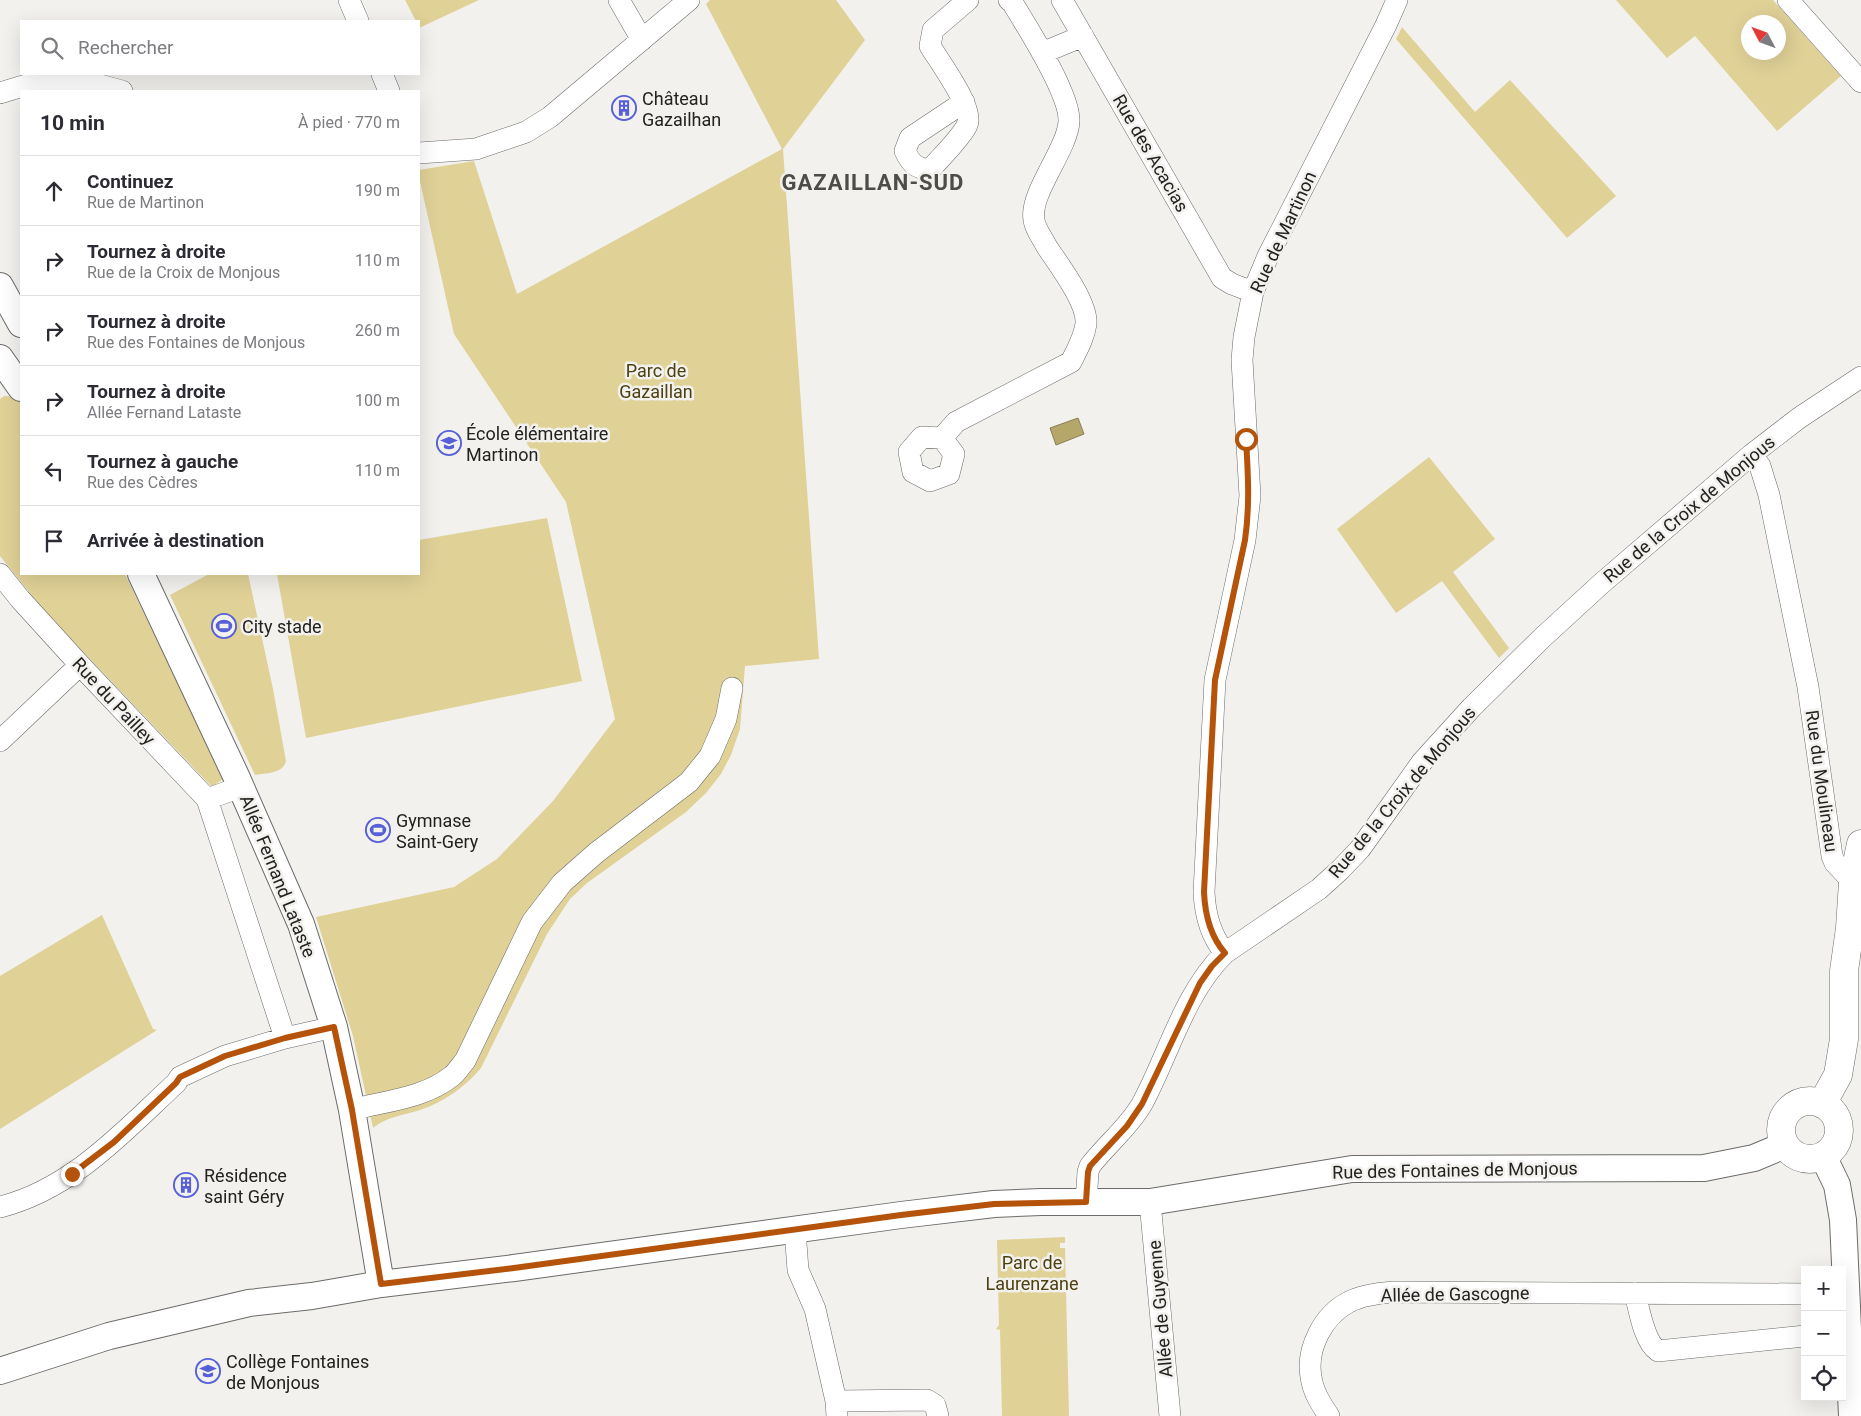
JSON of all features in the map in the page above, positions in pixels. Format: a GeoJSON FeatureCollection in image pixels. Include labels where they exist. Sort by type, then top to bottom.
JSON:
{"type":"FeatureCollection","features":[{"type":"Feature","properties":{"kind":"main road"},"geometry":{"type":"LineString","coordinates":[[1822,1104],[1838,1075],[1844,1039],[1844,972],[1857,893],[1861,844]]}},
{"type":"Feature","properties":{"kind":"main road"},"geometry":{"type":"LineString","coordinates":[[1805,1102],[1822,1104],[1830,1109],[1839,1125],[1836,1143],[1824,1156],[1815,1159],[1798,1157],[1790,1152],[1785,1145],[1782,1136],[1784,1118],[1796,1105],[1805,1102]]}},
{"type":"Feature","properties":{"kind":"street"},"geometry":{"type":"LineString","coordinates":[[348,0],[358,20]]}},
{"type":"Feature","properties":{"kind":"street"},"geometry":{"type":"LineString","coordinates":[[619,0],[642,40]]}},
{"type":"Feature","properties":{"kind":"street"},"geometry":{"type":"LineString","coordinates":[[420,153],[476,149],[526,132],[550,118],[689,0]]}},
{"type":"Feature","properties":{"kind":"street"},"geometry":{"type":"LineString","coordinates":[[964,102],[930,46],[933,30],[968,0]]}},
{"type":"Feature","properties":{"kind":"street"},"geometry":{"type":"LineString","coordinates":[[942,438],[956,422],[1071,362],[1080,346],[1086,323],[1084,306],[1040,236],[1033,220],[1036,201],[1064,138],[1069,122],[1067,105],[1042,53],[1009,0]]}},
{"type":"Feature","properties":{"kind":"street","name":"Rue des Acacias"},"geometry":{"type":"LineString","coordinates":[[1062,0],[1222,278],[1253,292]]}},
{"type":"Feature","properties":{"kind":"street","name":"Rue de Martinon"},"geometry":{"type":"LineString","coordinates":[[1225,953],[1218,946],[1207,920],[1204,892],[1215,680],[1245,540],[1250,496],[1242,360],[1244,332],[1253,292],[1268,256],[1397,0]]}},
{"type":"Feature","properties":{"kind":"street"},"geometry":{"type":"LineString","coordinates":[[1788,0],[1861,82]]}},
{"type":"Feature","properties":{"kind":"street"},"geometry":{"type":"LineString","coordinates":[[1042,53],[1083,36]]}},
{"type":"Feature","properties":{"kind":"street"},"geometry":{"type":"LineString","coordinates":[[382,75],[389,90]]}},
{"type":"Feature","properties":{"kind":"street"},"geometry":{"type":"LineString","coordinates":[[0,93],[36,82],[82,80],[118,90]]}},
{"type":"Feature","properties":{"kind":"street"},"geometry":{"type":"LineString","coordinates":[[0,286],[20,322]]}},
{"type":"Feature","properties":{"kind":"street","name":"Rue de la Croix de Monjous"},"geometry":{"type":"LineString","coordinates":[[1086,1202],[1090,1166],[1132,1119],[1146,1096],[1200,983],[1212,966],[1225,953],[1320,889],[1340,870],[1360,848],[1422,762],[1472,707],[1542,638],[1751,455],[1799,418],[1861,377]]}},
{"type":"Feature","properties":{"kind":"street","name":"Rue du Moulineau"},"geometry":{"type":"LineString","coordinates":[[1751,455],[1760,466],[1771,505],[1808,687],[1832,856],[1857,893]]}},
{"type":"Feature","properties":{"kind":"street","name":"Rue du Pailley"},"geometry":{"type":"LineString","coordinates":[[0,574],[80,665],[208,799]]}},
{"type":"Feature","properties":{"kind":"street","name":"Allée Fernand Lataste"},"geometry":{"type":"LineString","coordinates":[[141,575],[241,787],[297,913],[334,1027],[352,1110],[381,1284]]}},
{"type":"Feature","properties":{"kind":"street"},"geometry":{"type":"LineString","coordinates":[[0,741],[80,665]]}},
{"type":"Feature","properties":{"kind":"street"},"geometry":{"type":"LineString","coordinates":[[352,1110],[416,1094],[433,1088],[453,1075],[465,1060],[532,922],[562,883],[582,865],[689,782],[710,756],[726,719],[732,688]]}},
{"type":"Feature","properties":{"kind":"street"},"geometry":{"type":"LineString","coordinates":[[241,787],[208,799],[285,1038]]}},
{"type":"Feature","properties":{"kind":"street"},"geometry":{"type":"LineString","coordinates":[[0,1207],[36,1196],[78,1170],[114,1142],[180,1077],[225,1056],[285,1038],[334,1027]]}},
{"type":"Feature","properties":{"kind":"street","name":"Rue des Fontaines de Monjous"},"geometry":{"type":"LineString","coordinates":[[0,1371],[109,1336],[249,1304],[312,1296],[381,1284],[901,1215],[994,1204],[1150,1202],[1352,1169],[1704,1168],[1754,1158],[1785,1145]]}},
{"type":"Feature","properties":{"kind":"street"},"geometry":{"type":"LineString","coordinates":[[1824,1156],[1837,1185],[1843,1220],[1844,1266]]}},
{"type":"Feature","properties":{"kind":"street","name":"Allée de Guyenne"},"geometry":{"type":"LineString","coordinates":[[1150,1202],[1170,1416]]}},
{"type":"Feature","properties":{"kind":"street"},"geometry":{"type":"LineString","coordinates":[[795,1230],[798,1270],[815,1309],[837,1409],[927,1400],[935,1405],[938,1416]]}},
{"type":"Feature","properties":{"kind":"street","name":"Allée de Gascogne"},"geometry":{"type":"LineString","coordinates":[[1329,1416],[1320,1402],[1311,1378],[1310,1361],[1315,1342],[1326,1320],[1350,1301],[1374,1294],[1394,1292],[1801,1294]]}},
{"type":"Feature","properties":{"kind":"street"},"geometry":{"type":"LineString","coordinates":[[1635,1293],[1648,1340],[1652,1347],[1658,1351],[1801,1336]]}},
{"type":"Feature","properties":{"kind":"street"},"geometry":{"type":"LineString","coordinates":[[1846,1345],[1852,1416]]}},
{"type":"Feature","properties":{"kind":"green space"},"geometry":{"type":"Polygon","coordinates":[[[405,0],[479,0],[420,28],[420,20],[415,20],[405,0]]]}},
{"type":"Feature","properties":{"kind":"green space","name":"Parc de Gazaillan"},"geometry":{"type":"Polygon","coordinates":[[[710,0],[836,0],[865,40],[783,149],[819,659],[745,666],[740,729],[731,755],[721,774],[706,793],[686,812],[587,883],[570,899],[547,934],[481,1068],[475,1075],[461,1088],[437,1103],[389,1119],[373,1128],[353,1036],[316,917],[454,887],[497,859],[553,801],[615,719],[566,502],[454,334],[420,181],[420,170],[474,161],[517,294],[782,149],[706,4],[710,0]]]}},
{"type":"Feature","properties":{"kind":"green space"},"geometry":{"type":"Polygon","coordinates":[[[1616,0],[1773,0],[1841,76],[1777,131],[1695,36],[1667,58],[1616,0]]]}},
{"type":"Feature","properties":{"kind":"green space"},"geometry":{"type":"Polygon","coordinates":[[[1402,27],[1475,112],[1510,80],[1616,196],[1567,238],[1396,39],[1402,27]]]}},
{"type":"Feature","properties":{"kind":"green space"},"geometry":{"type":"Polygon","coordinates":[[[4,396],[20,398],[20,575],[125,575],[211,753],[227,776],[212,787],[47,614],[0,556],[0,399],[4,396]]]}},
{"type":"Feature","properties":{"kind":"green space"},"geometry":{"type":"Polygon","coordinates":[[[1429,457],[1495,539],[1453,572],[1509,648],[1499,658],[1442,581],[1396,613],[1337,529],[1429,457]]]}},
{"type":"Feature","properties":{"kind":"green space"},"geometry":{"type":"Polygon","coordinates":[[[547,518],[582,681],[306,738],[277,575],[420,575],[420,540],[547,518]]]}},
{"type":"Feature","properties":{"kind":"green space"},"geometry":{"type":"Polygon","coordinates":[[[207,575],[248,575],[273,689],[286,761],[278,771],[255,775],[170,595],[207,575]]]}},
{"type":"Feature","properties":{"kind":"green space"},"geometry":{"type":"Polygon","coordinates":[[[102,915],[153,1029],[157,1030],[0,1129],[0,976],[102,915]]]}},
{"type":"Feature","properties":{"kind":"green space","name":"Parc de Laurenzane"},"geometry":{"type":"Polygon","coordinates":[[[1065,1237],[1065,1243],[1060,1243],[1060,1248],[1065,1248],[1069,1416],[1002,1416],[1000,1330],[996,1329],[999,1325],[997,1240],[1065,1237]]]}},
{"type":"Feature","properties":{"kind":"shaded area"},"geometry":{"type":"Polygon","coordinates":[[[1078,418],[1084,434],[1056,445],[1050,428],[1078,418]]]}},
{"type":"Feature","properties":{"kind":"place","name":"Château Gazailhan"},"geometry":{"type":"Point","coordinates":[624,108]}},
{"type":"Feature","properties":{"kind":"place","name":"École élémentaire Martinon"},"geometry":{"type":"Point","coordinates":[449,443]}},
{"type":"Feature","properties":{"kind":"place","name":"City stade"},"geometry":{"type":"Point","coordinates":[224,626]}},
{"type":"Feature","properties":{"kind":"place","name":"Gymnase Saint-Gery"},"geometry":{"type":"Point","coordinates":[378,830]}},
{"type":"Feature","properties":{"kind":"place","name":"Résidence saint Géry"},"geometry":{"type":"Point","coordinates":[186,1185]}},
{"type":"Feature","properties":{"kind":"place","name":"Collège Fontaines de Monjous"},"geometry":{"type":"Point","coordinates":[208,1371]}},
{"type":"Feature","properties":{"kind":"district","name":"GAZAILLAN-SUD"},"geometry":{"type":"Point","coordinates":[873,182]}},
{"type":"Feature","properties":{"kind":"route"},"geometry":{"type":"LineString","coordinates":[[72,1174],[89,1163],[114,1142],[180,1077],[225,1056],[285,1038],[334,1027],[352,1110],[381,1284],[994,1204],[1086,1202],[1090,1166],[1127,1126],[1142,1104],[1200,983],[1212,966],[1225,953],[1218,946],[1207,920],[1204,892],[1213,696],[1248,518],[1250,496],[1246,439]]}}]}
